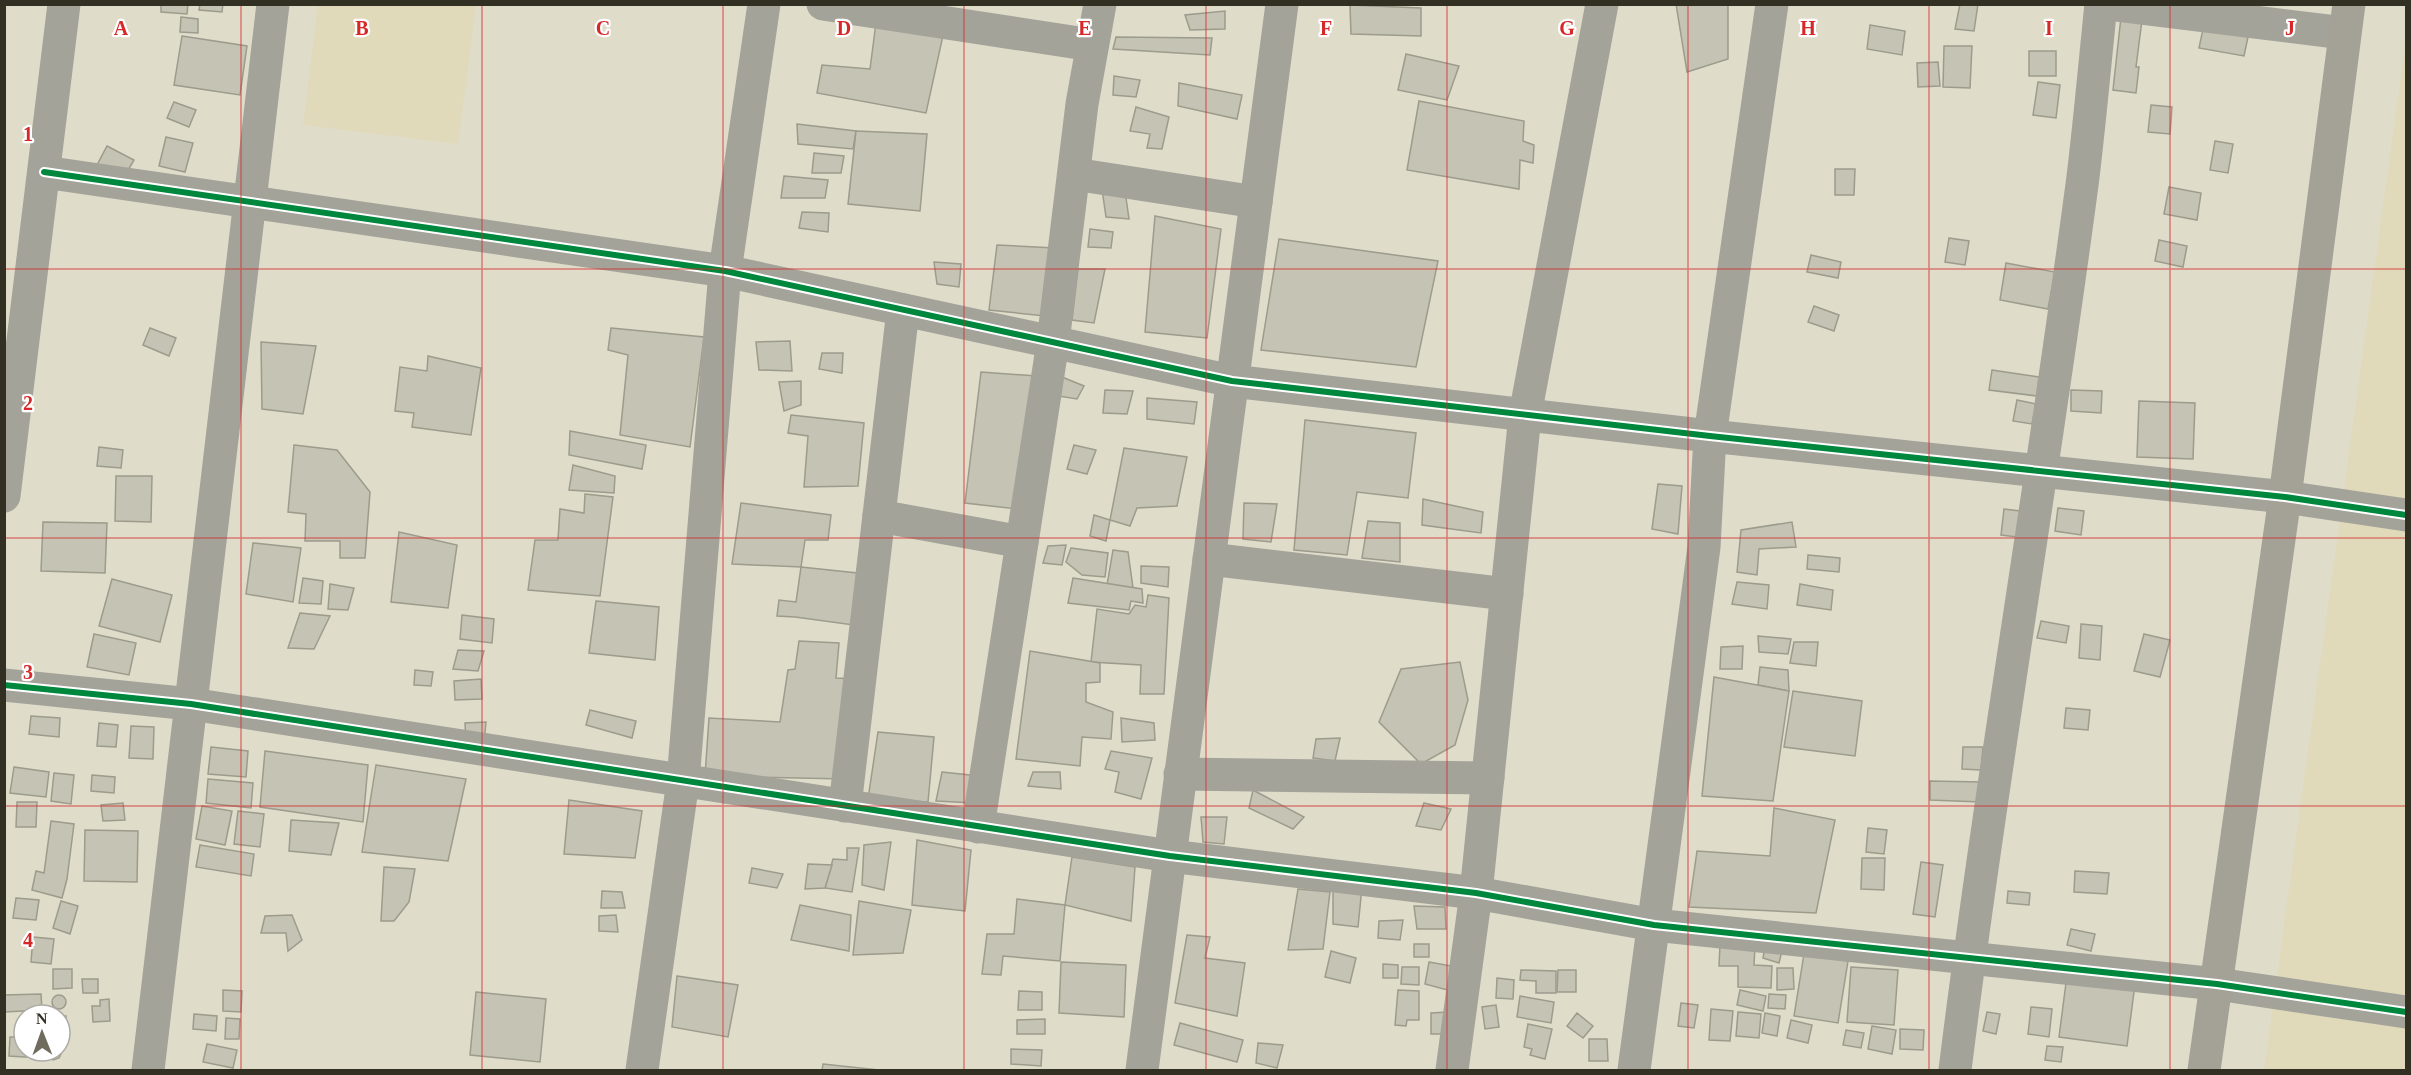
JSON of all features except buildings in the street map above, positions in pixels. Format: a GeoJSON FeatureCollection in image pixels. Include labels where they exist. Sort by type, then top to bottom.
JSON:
{"type":"FeatureCollection","features":[{"type":"Feature","properties":{"kind":"street"},"geometry":{"type":"LineString","coordinates":[[6,478],[64,4]]}},
{"type":"Feature","properties":{"kind":"street"},"geometry":{"type":"LineString","coordinates":[[148,1071],[273,4]]}},
{"type":"Feature","properties":{"kind":"street"},"geometry":{"type":"LineString","coordinates":[[642,1071],[683,782],[725,271],[764,4]]}},
{"type":"Feature","properties":{"kind":"street"},"geometry":{"type":"LineString","coordinates":[[823,4],[1092,45]]}},
{"type":"Feature","properties":{"kind":"street"},"geometry":{"type":"LineString","coordinates":[[978,827],[1053,342],[1082,104],[1100,4]]}},
{"type":"Feature","properties":{"kind":"street"},"geometry":{"type":"LineString","coordinates":[[1142,1071],[1282,4]]}},
{"type":"Feature","properties":{"kind":"street"},"geometry":{"type":"LineString","coordinates":[[1452,1071],[1476,894],[1525,415],[1602,4]]}},
{"type":"Feature","properties":{"kind":"street"},"geometry":{"type":"LineString","coordinates":[[1634,1071],[1704,547],[1710,436],[1772,4]]}},
{"type":"Feature","properties":{"kind":"street"},"geometry":{"type":"LineString","coordinates":[[1955,1071],[1969,958],[2042,470],[2083,174],[2101,4]]}},
{"type":"Feature","properties":{"kind":"street"},"geometry":{"type":"LineString","coordinates":[[2109,4],[2346,19],[2285,497],[2205,1071]]}},
{"type":"Feature","properties":{"kind":"street"},"geometry":{"type":"LineString","coordinates":[[44,172],[725,271],[1232,381],[1710,436],[2285,497],[2406,515]]}},
{"type":"Feature","properties":{"kind":"street"},"geometry":{"type":"LineString","coordinates":[[1074,174],[1256,202]]}},
{"type":"Feature","properties":{"kind":"street"},"geometry":{"type":"LineString","coordinates":[[845,806],[903,309]]}},
{"type":"Feature","properties":{"kind":"street"},"geometry":{"type":"LineString","coordinates":[[879,516],[1022,542]]}},
{"type":"Feature","properties":{"kind":"street"},"geometry":{"type":"LineString","coordinates":[[1209,559],[1507,594]]}},
{"type":"Feature","properties":{"kind":"street"},"geometry":{"type":"LineString","coordinates":[[4,685],[191,704],[978,827],[1170,856],[1476,894],[1654,925],[2217,984],[2406,1012]]}},
{"type":"Feature","properties":{"kind":"street"},"geometry":{"type":"LineString","coordinates":[[1180,774],[1488,778]]}},
{"type":"Feature","properties":{"kind":"shaded area"},"geometry":{"type":"Polygon","coordinates":[[[318,5],[476,5],[458,144],[303,125],[318,5]]]}},
{"type":"Feature","properties":{"kind":"shaded area"},"geometry":{"type":"Polygon","coordinates":[[[2406,39],[2406,1070],[2264,1070],[2406,39]]]}},
{"type":"Feature","properties":{"kind":"cycle path"},"geometry":{"type":"LineString","coordinates":[[44,172],[725,271],[1232,381],[1710,436],[2285,497],[2406,515]]}},
{"type":"Feature","properties":{"kind":"cycle path"},"geometry":{"type":"LineString","coordinates":[[4,685],[191,704],[1170,856],[1476,893],[1654,925],[2217,984],[2406,1012]]}}]}
